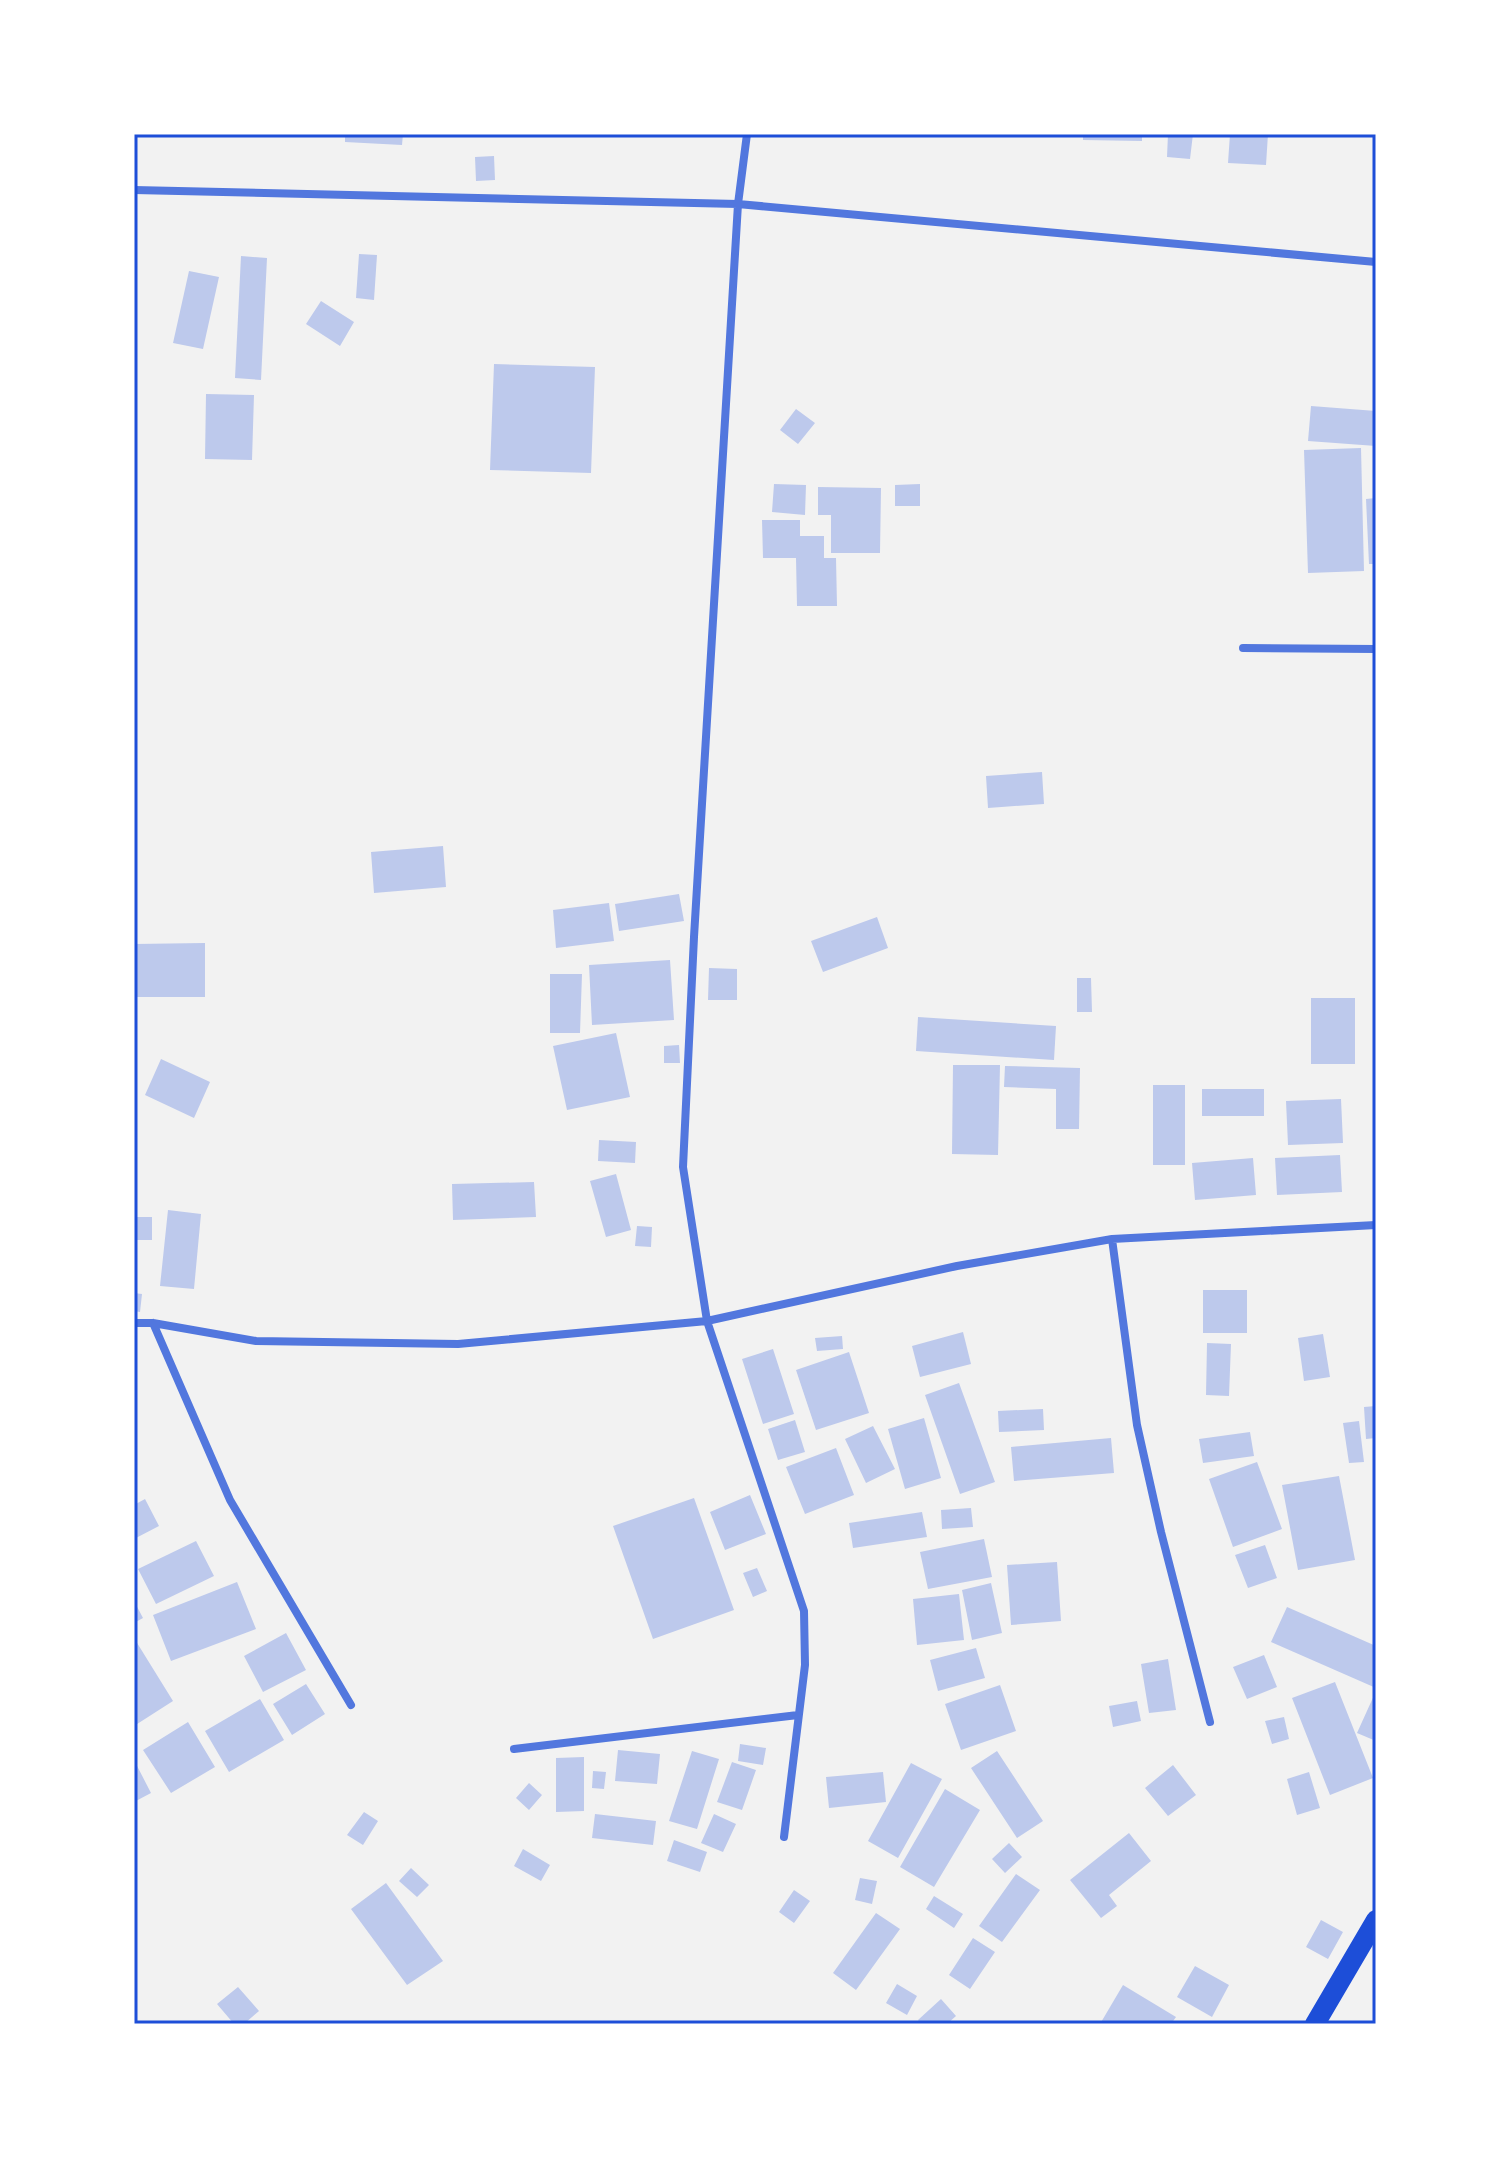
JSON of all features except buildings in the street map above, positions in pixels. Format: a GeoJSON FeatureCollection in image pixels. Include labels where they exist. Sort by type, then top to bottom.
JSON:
{"type":"FeatureCollection","features":[{"type":"Feature","properties":{"kind":"main road"},"geometry":{"type":"LineString","coordinates":[[1315,2024],[1376,1920]]}},
{"type":"Feature","properties":{"kind":"street"},"geometry":{"type":"LineString","coordinates":[[747,134],[738,204],[683,1167],[707,1321],[804,1611],[805,1665],[784,1837]]}},
{"type":"Feature","properties":{"kind":"street"},"geometry":{"type":"LineString","coordinates":[[134,190],[738,204],[1376,262]]}},
{"type":"Feature","properties":{"kind":"street"},"geometry":{"type":"LineString","coordinates":[[1243,648],[1376,649]]}},
{"type":"Feature","properties":{"kind":"street"},"geometry":{"type":"LineString","coordinates":[[134,1323],[153,1323],[256,1341],[458,1344],[707,1321],[957,1266],[1112,1239],[1376,1225]]}},
{"type":"Feature","properties":{"kind":"street"},"geometry":{"type":"LineString","coordinates":[[1112,1239],[1137,1425],[1210,1722]]}},
{"type":"Feature","properties":{"kind":"street"},"geometry":{"type":"LineString","coordinates":[[153,1323],[230,1500],[351,1705]]}},
{"type":"Feature","properties":{"kind":"street"},"geometry":{"type":"LineString","coordinates":[[514,1749],[798,1715]]}}]}
